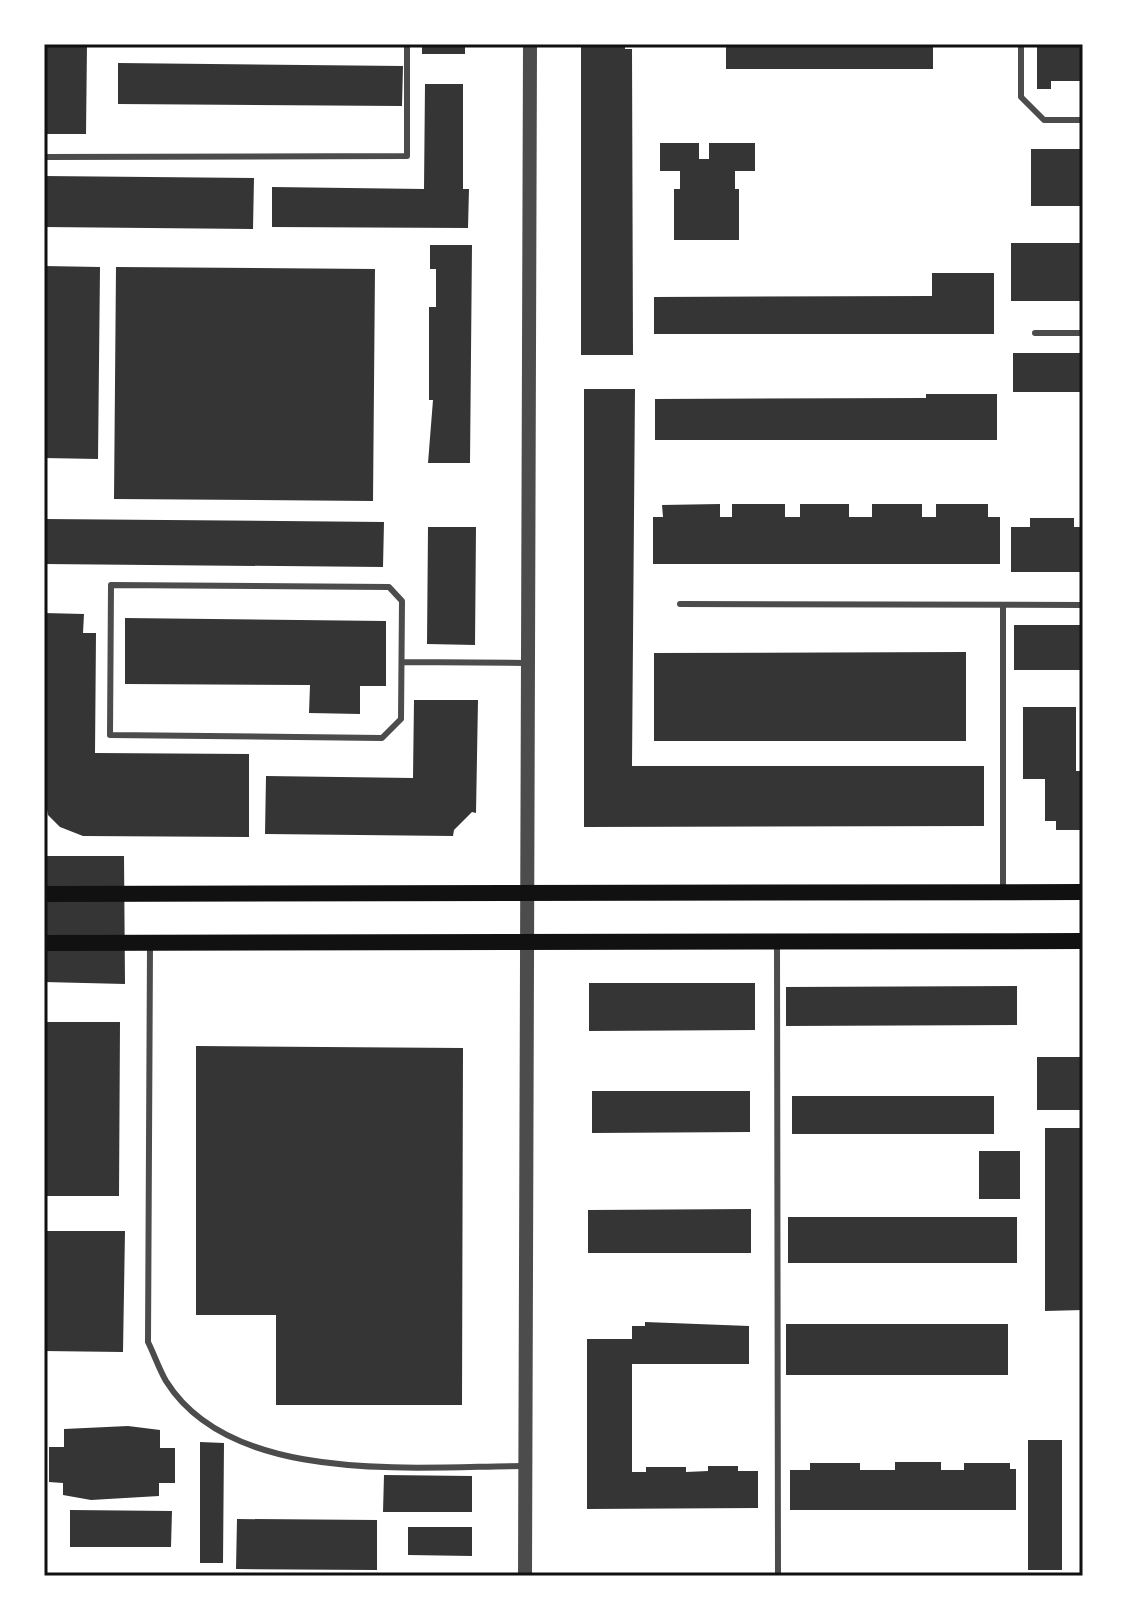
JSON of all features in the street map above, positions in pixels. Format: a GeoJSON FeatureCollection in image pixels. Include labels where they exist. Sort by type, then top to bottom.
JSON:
{"type":"FeatureCollection","features":[{"type":"Feature","properties":{"kind":"main road"},"geometry":{"type":"LineString","coordinates":[[44,894],[1083,892]]}},
{"type":"Feature","properties":{"kind":"main road"},"geometry":{"type":"LineString","coordinates":[[44,943],[1083,941]]}},
{"type":"Feature","properties":{"kind":"street"},"geometry":{"type":"LineString","coordinates":[[525,1576],[530,44]]}},
{"type":"Feature","properties":{"kind":"lane"},"geometry":{"type":"LineString","coordinates":[[44,157],[407,156],[407,44]]}},
{"type":"Feature","properties":{"kind":"lane"},"geometry":{"type":"LineString","coordinates":[[1021,44],[1021,97],[1044,120],[1083,120]]}},
{"type":"Feature","properties":{"kind":"lane"},"geometry":{"type":"LineString","coordinates":[[1035,333],[1083,333]]}},
{"type":"Feature","properties":{"kind":"lane"},"geometry":{"type":"LineString","coordinates":[[111,585],[389,587],[402,601],[402,662],[401,719],[382,738],[110,735],[111,585]]}},
{"type":"Feature","properties":{"kind":"lane"},"geometry":{"type":"LineString","coordinates":[[680,604],[1083,605]]}},
{"type":"Feature","properties":{"kind":"lane"},"geometry":{"type":"LineString","coordinates":[[1003,605],[1003,893]]}},
{"type":"Feature","properties":{"kind":"lane"},"geometry":{"type":"LineString","coordinates":[[402,662],[528,663]]}},
{"type":"Feature","properties":{"kind":"lane"},"geometry":{"type":"LineString","coordinates":[[777,942],[778,1576]]}},
{"type":"Feature","properties":{"kind":"lane"},"geometry":{"type":"LineString","coordinates":[[150,943],[148,1342],[166,1382],[198,1415],[229,1435],[274,1454],[324,1464],[365,1466],[525,1466]]}},
{"type":"Feature","properties":{"kind":"building"},"geometry":{"type":"Polygon","coordinates":[[[44,44],[87,44],[86,134],[44,134],[44,44]]]}},
{"type":"Feature","properties":{"kind":"building"},"geometry":{"type":"Polygon","coordinates":[[[422,44],[465,44],[465,54],[422,54],[422,44]]]}},
{"type":"Feature","properties":{"kind":"building"},"geometry":{"type":"Polygon","coordinates":[[[581,44],[625,44],[625,49],[632,49],[633,355],[581,355],[581,44]]]}},
{"type":"Feature","properties":{"kind":"building"},"geometry":{"type":"Polygon","coordinates":[[[726,44],[933,44],[933,69],[726,69],[726,44]]]}},
{"type":"Feature","properties":{"kind":"building"},"geometry":{"type":"Polygon","coordinates":[[[1037,44],[1083,44],[1083,81],[1051,81],[1051,89],[1037,89],[1037,44]]]}},
{"type":"Feature","properties":{"kind":"building"},"geometry":{"type":"Polygon","coordinates":[[[118,63],[403,66],[402,106],[118,104],[118,63]]]}},
{"type":"Feature","properties":{"kind":"building"},"geometry":{"type":"Polygon","coordinates":[[[425,84],[463,84],[463,189],[469,189],[468,228],[272,227],[272,187],[424,189],[425,84]]]}},
{"type":"Feature","properties":{"kind":"building"},"geometry":{"type":"Polygon","coordinates":[[[660,143],[699,143],[699,159],[709,159],[709,143],[755,143],[755,171],[735,171],[735,189],[739,189],[739,240],[674,240],[674,189],[680,189],[680,171],[660,171],[660,143]]]}},
{"type":"Feature","properties":{"kind":"building"},"geometry":{"type":"Polygon","coordinates":[[[1031,149],[1083,149],[1083,206],[1031,206],[1031,149]]]}},
{"type":"Feature","properties":{"kind":"building"},"geometry":{"type":"Polygon","coordinates":[[[44,176],[254,178],[253,229],[44,227],[44,176]]]}},
{"type":"Feature","properties":{"kind":"building"},"geometry":{"type":"Polygon","coordinates":[[[1011,243],[1083,243],[1083,301],[1011,301],[1011,243]]]}},
{"type":"Feature","properties":{"kind":"building"},"geometry":{"type":"Polygon","coordinates":[[[430,245],[472,245],[470,463],[428,463],[433,400],[429,400],[429,307],[436,307],[436,269],[430,269],[430,245]]]}},
{"type":"Feature","properties":{"kind":"building"},"geometry":{"type":"Polygon","coordinates":[[[44,266],[100,267],[98,459],[44,458],[44,266]]]}},
{"type":"Feature","properties":{"kind":"building"},"geometry":{"type":"Polygon","coordinates":[[[116,267],[375,269],[373,501],[114,499],[116,267]]]}},
{"type":"Feature","properties":{"kind":"building"},"geometry":{"type":"Polygon","coordinates":[[[932,273],[994,273],[994,334],[654,334],[654,297],[932,296],[932,273]]]}},
{"type":"Feature","properties":{"kind":"building"},"geometry":{"type":"Polygon","coordinates":[[[1013,353],[1083,353],[1083,392],[1013,392],[1013,353]]]}},
{"type":"Feature","properties":{"kind":"building"},"geometry":{"type":"Polygon","coordinates":[[[584,389],[635,389],[632,766],[984,766],[984,826],[584,827],[584,389]]]}},
{"type":"Feature","properties":{"kind":"building"},"geometry":{"type":"Polygon","coordinates":[[[926,394],[997,394],[997,440],[655,440],[655,399],[926,398],[926,394]]]}},
{"type":"Feature","properties":{"kind":"building"},"geometry":{"type":"Polygon","coordinates":[[[720,504],[720,517],[732,517],[732,504],[785,504],[785,517],[800,517],[800,504],[849,504],[849,517],[872,517],[872,504],[922,504],[922,517],[936,517],[936,504],[988,504],[988,517],[1000,517],[1000,564],[653,564],[653,517],[663,517],[662,505],[720,504]]]}},
{"type":"Feature","properties":{"kind":"building"},"geometry":{"type":"Polygon","coordinates":[[[1030,518],[1074,518],[1074,527],[1083,527],[1083,572],[1011,572],[1011,527],[1030,527],[1030,518]]]}},
{"type":"Feature","properties":{"kind":"building"},"geometry":{"type":"Polygon","coordinates":[[[44,519],[384,522],[383,567],[44,564],[44,519]]]}},
{"type":"Feature","properties":{"kind":"building"},"geometry":{"type":"Polygon","coordinates":[[[428,527],[476,527],[475,645],[427,644],[428,527]]]}},
{"type":"Feature","properties":{"kind":"building"},"geometry":{"type":"Polygon","coordinates":[[[44,613],[84,614],[83,633],[96,633],[95,753],[249,754],[249,837],[83,836],[60,827],[48,815],[44,794],[44,613]]]}},
{"type":"Feature","properties":{"kind":"building"},"geometry":{"type":"Polygon","coordinates":[[[125,618],[386,621],[386,686],[360,686],[360,714],[309,713],[310,685],[125,684],[125,618]]]}},
{"type":"Feature","properties":{"kind":"building"},"geometry":{"type":"Polygon","coordinates":[[[1014,625],[1083,625],[1083,670],[1014,670],[1014,625]]]}},
{"type":"Feature","properties":{"kind":"building"},"geometry":{"type":"Polygon","coordinates":[[[966,652],[966,741],[654,741],[654,653],[966,652]]]}},
{"type":"Feature","properties":{"kind":"building"},"geometry":{"type":"Polygon","coordinates":[[[414,700],[478,700],[476,813],[472,812],[454,830],[453,836],[265,834],[266,776],[413,778],[414,700]]]}},
{"type":"Feature","properties":{"kind":"building"},"geometry":{"type":"Polygon","coordinates":[[[1023,707],[1076,707],[1076,771],[1083,771],[1083,830],[1056,830],[1056,821],[1045,821],[1045,779],[1023,779],[1023,707]]]}},
{"type":"Feature","properties":{"kind":"building"},"geometry":{"type":"Polygon","coordinates":[[[44,856],[124,856],[125,984],[44,982],[44,856]]]}},
{"type":"Feature","properties":{"kind":"building"},"geometry":{"type":"Polygon","coordinates":[[[589,983],[755,983],[755,1030],[589,1031],[589,983]]]}},
{"type":"Feature","properties":{"kind":"building"},"geometry":{"type":"Polygon","coordinates":[[[1017,986],[1017,1025],[786,1026],[786,987],[1017,986]]]}},
{"type":"Feature","properties":{"kind":"building"},"geometry":{"type":"Polygon","coordinates":[[[44,1022],[120,1022],[119,1196],[44,1196],[44,1022]]]}},
{"type":"Feature","properties":{"kind":"building"},"geometry":{"type":"Polygon","coordinates":[[[196,1046],[463,1048],[462,1405],[276,1405],[276,1315],[196,1315],[196,1046]]]}},
{"type":"Feature","properties":{"kind":"building"},"geometry":{"type":"Polygon","coordinates":[[[1037,1057],[1083,1057],[1083,1110],[1037,1110],[1037,1057]]]}},
{"type":"Feature","properties":{"kind":"building"},"geometry":{"type":"Polygon","coordinates":[[[592,1091],[750,1091],[750,1132],[592,1133],[592,1091]]]}},
{"type":"Feature","properties":{"kind":"building"},"geometry":{"type":"Polygon","coordinates":[[[792,1096],[994,1096],[994,1134],[792,1134],[792,1096]]]}},
{"type":"Feature","properties":{"kind":"building"},"geometry":{"type":"Polygon","coordinates":[[[1045,1128],[1083,1128],[1083,1310],[1045,1311],[1045,1128]]]}},
{"type":"Feature","properties":{"kind":"building"},"geometry":{"type":"Polygon","coordinates":[[[979,1151],[1020,1151],[1020,1199],[979,1199],[979,1151]]]}},
{"type":"Feature","properties":{"kind":"building"},"geometry":{"type":"Polygon","coordinates":[[[751,1209],[751,1253],[588,1253],[588,1210],[751,1209]]]}},
{"type":"Feature","properties":{"kind":"building"},"geometry":{"type":"Polygon","coordinates":[[[788,1217],[1017,1217],[1017,1263],[788,1263],[788,1217]]]}},
{"type":"Feature","properties":{"kind":"building"},"geometry":{"type":"Polygon","coordinates":[[[44,1231],[125,1231],[123,1352],[44,1351],[44,1231]]]}},
{"type":"Feature","properties":{"kind":"building"},"geometry":{"type":"Polygon","coordinates":[[[645,1322],[749,1326],[749,1364],[632,1364],[632,1472],[646,1472],[646,1467],[686,1467],[686,1472],[708,1471],[708,1466],[738,1466],[738,1471],[758,1471],[758,1508],[587,1509],[587,1339],[632,1339],[632,1326],[645,1326],[645,1322]]]}},
{"type":"Feature","properties":{"kind":"building"},"geometry":{"type":"Polygon","coordinates":[[[786,1324],[1008,1324],[1008,1375],[786,1375],[786,1324]]]}},
{"type":"Feature","properties":{"kind":"building"},"geometry":{"type":"Polygon","coordinates":[[[128,1426],[160,1430],[160,1448],[175,1448],[175,1483],[159,1483],[159,1496],[91,1500],[63,1495],[63,1483],[49,1482],[49,1447],[64,1447],[64,1429],[128,1426]]]}},
{"type":"Feature","properties":{"kind":"building"},"geometry":{"type":"Polygon","coordinates":[[[1028,1440],[1062,1440],[1062,1570],[1028,1570],[1028,1440]]]}},
{"type":"Feature","properties":{"kind":"building"},"geometry":{"type":"Polygon","coordinates":[[[200,1442],[224,1443],[223,1563],[200,1563],[200,1442]]]}},
{"type":"Feature","properties":{"kind":"building"},"geometry":{"type":"Polygon","coordinates":[[[895,1462],[941,1462],[941,1470],[964,1470],[964,1463],[1010,1463],[1010,1469],[1016,1469],[1016,1510],[790,1510],[790,1470],[810,1470],[810,1463],[860,1463],[860,1470],[895,1470],[895,1462]]]}},
{"type":"Feature","properties":{"kind":"building"},"geometry":{"type":"Polygon","coordinates":[[[384,1475],[472,1476],[472,1512],[383,1512],[384,1475]]]}},
{"type":"Feature","properties":{"kind":"building"},"geometry":{"type":"Polygon","coordinates":[[[70,1510],[172,1511],[171,1547],[70,1547],[70,1510]]]}},
{"type":"Feature","properties":{"kind":"building"},"geometry":{"type":"Polygon","coordinates":[[[237,1519],[377,1520],[377,1570],[236,1569],[237,1519]]]}},
{"type":"Feature","properties":{"kind":"building"},"geometry":{"type":"Polygon","coordinates":[[[408,1527],[472,1527],[472,1556],[408,1555],[408,1527]]]}}]}
